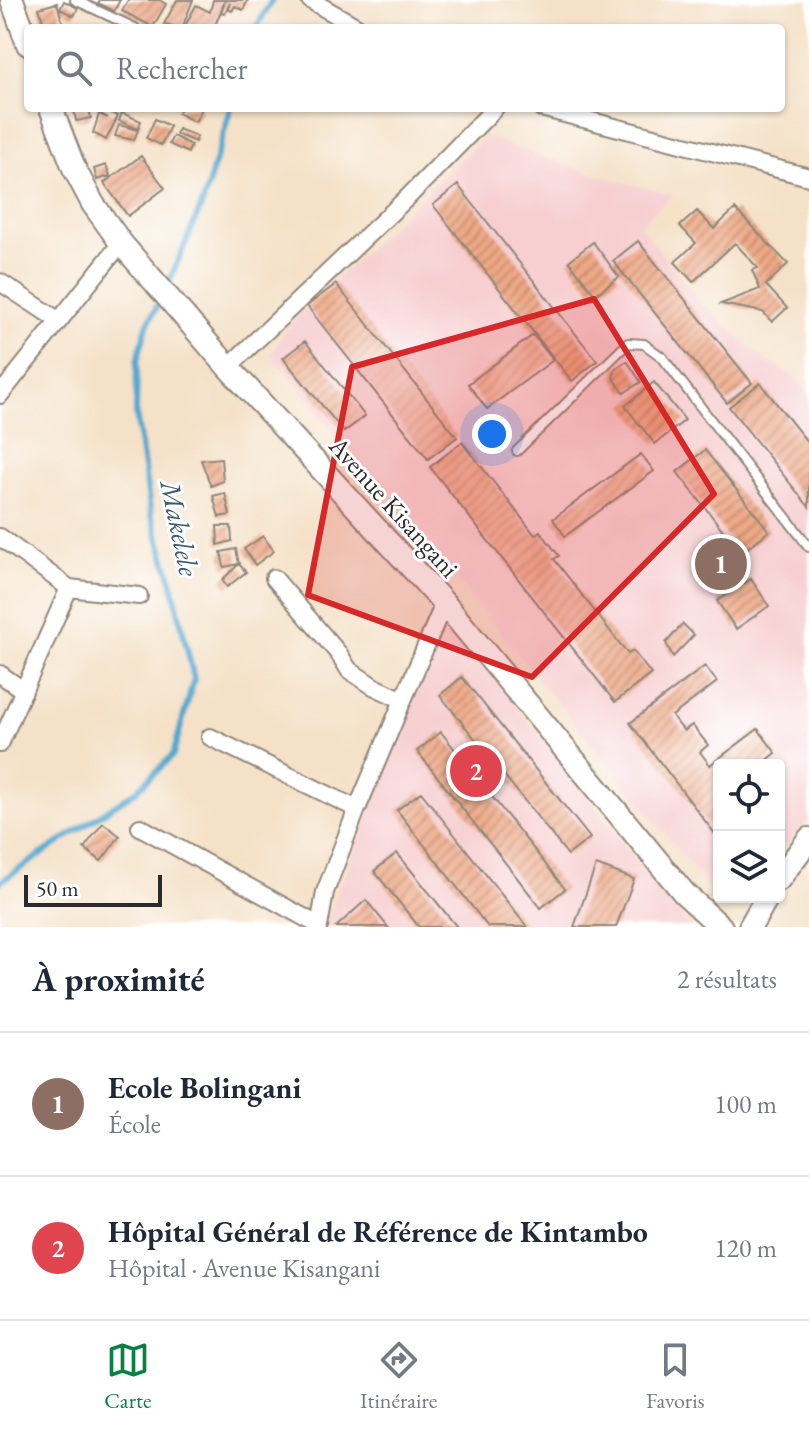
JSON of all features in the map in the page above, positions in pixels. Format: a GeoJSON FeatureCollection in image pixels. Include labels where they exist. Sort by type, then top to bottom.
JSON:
{"type":"FeatureCollection","features":[{"type":"Feature","properties":{"kind":"street"},"geometry":{"type":"LineString","coordinates":[[12,0],[24,33]]}},
{"type":"Feature","properties":{"kind":"street"},"geometry":{"type":"LineString","coordinates":[[310,0],[352,24]]}},
{"type":"Feature","properties":{"kind":"street","name":"Avenue Kisangani"},"geometry":{"type":"LineString","coordinates":[[53,112],[74,168],[93,204],[121,243],[189,324],[444,603],[684,893],[721,927]]}},
{"type":"Feature","properties":{"kind":"street"},"geometry":{"type":"LineString","coordinates":[[228,367],[409,196],[491,112]]}},
{"type":"Feature","properties":{"kind":"street"},"geometry":{"type":"LineString","coordinates":[[557,112],[809,177]]}},
{"type":"Feature","properties":{"kind":"street"},"geometry":{"type":"LineString","coordinates":[[0,395],[121,243]]}},
{"type":"Feature","properties":{"kind":"street"},"geometry":{"type":"LineString","coordinates":[[0,282],[58,320]]}},
{"type":"Feature","properties":{"kind":"street"},"geometry":{"type":"LineString","coordinates":[[0,537],[69,588],[139,596]]}},
{"type":"Feature","properties":{"kind":"street"},"geometry":{"type":"LineString","coordinates":[[274,578],[349,670],[403,700]]}},
{"type":"Feature","properties":{"kind":"street"},"geometry":{"type":"LineString","coordinates":[[0,744],[69,588]]}},
{"type":"Feature","properties":{"kind":"street"},"geometry":{"type":"LineString","coordinates":[[140,827],[318,926],[325,892],[357,809],[444,603]]}},
{"type":"Feature","properties":{"kind":"street"},"geometry":{"type":"LineString","coordinates":[[0,674],[24,691]]}},
{"type":"Feature","properties":{"kind":"street"},"geometry":{"type":"LineString","coordinates":[[210,737],[357,809]]}},
{"type":"Feature","properties":{"kind":"street"},"geometry":{"type":"LineString","coordinates":[[785,871],[809,839]]}},
{"type":"Feature","properties":{"kind":"street"},"geometry":{"type":"LineString","coordinates":[[750,927],[764,903]]}},
{"type":"Feature","properties":{"kind":"lane"},"geometry":{"type":"LineString","coordinates":[[75,0],[126,24]]}},
{"type":"Feature","properties":{"kind":"lane"},"geometry":{"type":"LineString","coordinates":[[517,451],[628,343],[644,344],[662,357],[809,547]]}},
{"type":"Feature","properties":{"kind":"highlighted area"},"geometry":{"type":"Polygon","coordinates":[[[594,299],[714,494],[532,677],[308,595],[352,367],[594,299]]]}},
{"type":"Feature","properties":{"kind":"shaded area"},"geometry":{"type":"Polygon","coordinates":[[[485,136],[589,173],[673,195],[639,225],[700,301],[757,354],[795,378],[809,393],[809,820],[785,846],[785,759],[713,759],[713,891],[271,354],[290,324],[485,136]]]}},
{"type":"Feature","properties":{"kind":"shaded area"},"geometry":{"type":"Polygon","coordinates":[[[445,615],[689,927],[324,927],[445,615]]]}},
{"type":"Feature","properties":{"kind":"building"},"geometry":{"type":"Polygon","coordinates":[[[100,0],[120,0],[114,11],[98,3],[100,0]]]}},
{"type":"Feature","properties":{"kind":"building"},"geometry":{"type":"Polygon","coordinates":[[[128,0],[159,0],[166,4],[155,24],[147,24],[122,11],[128,0]]]}},
{"type":"Feature","properties":{"kind":"building"},"geometry":{"type":"Polygon","coordinates":[[[177,0],[193,0],[184,24],[164,24],[177,0]]]}},
{"type":"Feature","properties":{"kind":"building"},"geometry":{"type":"Polygon","coordinates":[[[213,0],[248,0],[243,10],[235,6],[232,11],[228,9],[230,3],[225,13],[221,12],[225,1],[216,24],[186,24],[196,5],[210,12],[213,0]]]}},
{"type":"Feature","properties":{"kind":"building"},"geometry":{"type":"Polygon","coordinates":[[[64,1],[78,8],[74,16],[60,9],[64,1]]]}},
{"type":"Feature","properties":{"kind":"building"},"geometry":{"type":"Polygon","coordinates":[[[57,3],[63,24],[44,24],[39,8],[57,3]]]}},
{"type":"Feature","properties":{"kind":"building"},"geometry":{"type":"Polygon","coordinates":[[[74,112],[90,112],[91,118],[76,121],[74,112]]]}},
{"type":"Feature","properties":{"kind":"building"},"geometry":{"type":"Polygon","coordinates":[[[97,112],[118,116],[106,140],[93,133],[99,114],[108,118],[97,112]]]}},
{"type":"Feature","properties":{"kind":"building"},"geometry":{"type":"Polygon","coordinates":[[[179,112],[200,112],[195,122],[179,112]]]}},
{"type":"Feature","properties":{"kind":"building"},"geometry":{"type":"Polygon","coordinates":[[[122,113],[141,121],[138,129],[119,121],[122,113]]]}},
{"type":"Feature","properties":{"kind":"building"},"geometry":{"type":"Polygon","coordinates":[[[155,119],[170,126],[161,145],[146,138],[155,119]]]}},
{"type":"Feature","properties":{"kind":"building"},"geometry":{"type":"Polygon","coordinates":[[[119,125],[138,130],[134,140],[115,136],[119,125]]]}},
{"type":"Feature","properties":{"kind":"building"},"geometry":{"type":"Polygon","coordinates":[[[178,129],[197,136],[195,142],[176,134],[178,129]]]}},
{"type":"Feature","properties":{"kind":"building"},"geometry":{"type":"Polygon","coordinates":[[[173,136],[191,145],[188,153],[169,144],[173,136]]]}},
{"type":"Feature","properties":{"kind":"building"},"geometry":{"type":"Polygon","coordinates":[[[141,156],[165,188],[128,216],[104,183],[141,156]]]}},
{"type":"Feature","properties":{"kind":"building"},"geometry":{"type":"Polygon","coordinates":[[[106,165],[110,176],[97,180],[94,169],[106,165]]]}},
{"type":"Feature","properties":{"kind":"building"},"geometry":{"type":"Polygon","coordinates":[[[458,185],[597,361],[572,381],[433,205],[458,185]]]}},
{"type":"Feature","properties":{"kind":"building"},"geometry":{"type":"Polygon","coordinates":[[[735,209],[788,264],[766,285],[787,308],[772,322],[763,312],[721,304],[760,289],[752,270],[758,268],[735,243],[693,282],[675,262],[696,243],[680,226],[697,211],[714,229],[735,209]]]}},
{"type":"Feature","properties":{"kind":"building"},"geometry":{"type":"Polygon","coordinates":[[[638,241],[752,383],[727,403],[613,261],[638,241]]]}},
{"type":"Feature","properties":{"kind":"building"},"geometry":{"type":"Polygon","coordinates":[[[593,242],[619,277],[595,295],[569,261],[593,242]]]}},
{"type":"Feature","properties":{"kind":"building"},"geometry":{"type":"Polygon","coordinates":[[[336,284],[457,437],[428,459],[307,306],[336,284]]]}},
{"type":"Feature","properties":{"kind":"building"},"geometry":{"type":"Polygon","coordinates":[[[533,335],[553,360],[487,409],[468,384],[533,335]]]}},
{"type":"Feature","properties":{"kind":"building"},"geometry":{"type":"Polygon","coordinates":[[[305,341],[365,416],[344,432],[283,358],[305,341]]]}},
{"type":"Feature","properties":{"kind":"building"},"geometry":{"type":"Polygon","coordinates":[[[627,361],[641,382],[624,393],[613,377],[616,368],[627,361]]]}},
{"type":"Feature","properties":{"kind":"building"},"geometry":{"type":"Polygon","coordinates":[[[654,382],[685,420],[655,444],[625,406],[654,382]]]}},
{"type":"Feature","properties":{"kind":"building"},"geometry":{"type":"Polygon","coordinates":[[[760,383],[809,444],[809,507],[729,407],[760,383]]]}},
{"type":"Feature","properties":{"kind":"building"},"geometry":{"type":"Polygon","coordinates":[[[462,442],[535,535],[540,531],[559,556],[554,559],[628,654],[633,651],[651,674],[615,702],[430,467],[462,442]]]}},
{"type":"Feature","properties":{"kind":"building"},"geometry":{"type":"Polygon","coordinates":[[[705,450],[769,531],[741,553],[677,472],[705,450]]]}},
{"type":"Feature","properties":{"kind":"building"},"geometry":{"type":"Polygon","coordinates":[[[641,454],[654,471],[565,536],[553,519],[641,454]]]}},
{"type":"Feature","properties":{"kind":"building"},"geometry":{"type":"Polygon","coordinates":[[[221,458],[223,481],[211,486],[201,460],[221,458]]]}},
{"type":"Feature","properties":{"kind":"building"},"geometry":{"type":"Polygon","coordinates":[[[225,493],[230,515],[219,517],[213,496],[225,493]]]}},
{"type":"Feature","properties":{"kind":"building"},"geometry":{"type":"Polygon","coordinates":[[[217,526],[231,526],[232,541],[218,545],[217,526]]]}},
{"type":"Feature","properties":{"kind":"building"},"geometry":{"type":"Polygon","coordinates":[[[263,536],[274,551],[255,565],[244,549],[263,536]]]}},
{"type":"Feature","properties":{"kind":"building"},"geometry":{"type":"Polygon","coordinates":[[[236,549],[239,564],[224,567],[221,552],[236,549]]]}},
{"type":"Feature","properties":{"kind":"building"},"geometry":{"type":"Polygon","coordinates":[[[239,564],[246,572],[227,587],[222,580],[239,564]]]}},
{"type":"Feature","properties":{"kind":"building"},"geometry":{"type":"Polygon","coordinates":[[[751,579],[769,606],[736,629],[717,601],[751,579]]]}},
{"type":"Feature","properties":{"kind":"building"},"geometry":{"type":"Polygon","coordinates":[[[683,624],[694,635],[673,657],[666,643],[683,624]]]}},
{"type":"Feature","properties":{"kind":"building"},"geometry":{"type":"Polygon","coordinates":[[[705,666],[717,682],[672,716],[684,731],[692,725],[708,745],[700,752],[710,765],[713,763],[713,831],[630,723],[705,666]]]}},
{"type":"Feature","properties":{"kind":"building"},"geometry":{"type":"Polygon","coordinates":[[[462,677],[590,838],[568,855],[440,695],[462,677]]]}},
{"type":"Feature","properties":{"kind":"building"},"geometry":{"type":"Polygon","coordinates":[[[758,729],[776,753],[768,759],[718,759],[758,729]]]}},
{"type":"Feature","properties":{"kind":"building"},"geometry":{"type":"Polygon","coordinates":[[[441,732],[565,889],[541,908],[417,751],[441,732]]]}},
{"type":"Feature","properties":{"kind":"building"},"geometry":{"type":"Polygon","coordinates":[[[421,792],[527,927],[488,927],[397,810],[421,792]]]}},
{"type":"Feature","properties":{"kind":"building"},"geometry":{"type":"Polygon","coordinates":[[[103,823],[120,836],[101,861],[84,848],[103,823]]]}},
{"type":"Feature","properties":{"kind":"building"},"geometry":{"type":"Polygon","coordinates":[[[397,853],[457,927],[419,927],[374,871],[397,853]]]}},
{"type":"Feature","properties":{"kind":"building"},"geometry":{"type":"Polygon","coordinates":[[[596,865],[634,879],[616,927],[574,927],[596,865]]]}},
{"type":"Feature","properties":{"kind":"building"},"geometry":{"type":"Polygon","coordinates":[[[366,900],[388,927],[336,927],[366,900]]]}},
{"type":"Feature","properties":{"kind":"waterway","name":"Makelele"},"geometry":{"type":"LineString","coordinates":[[258,24],[272,0]]}},
{"type":"Feature","properties":{"kind":"waterway","name":"Makelele"},"geometry":{"type":"LineString","coordinates":[[166,289],[203,202],[230,112]]}},
{"type":"Feature","properties":{"kind":"waterway","name":"Makelele"},"geometry":{"type":"LineString","coordinates":[[0,882],[136,791],[173,755],[194,679],[170,575],[151,515],[136,413],[137,362],[147,325],[161,299]]}},
{"type":"Feature","properties":{"kind":"place","name":"Ecole Bolingani"},"geometry":{"type":"Point","coordinates":[721,564]}},
{"type":"Feature","properties":{"kind":"place","name":"Hôpital Général de Référence de Kintambo"},"geometry":{"type":"Point","coordinates":[476,771]}}]}
